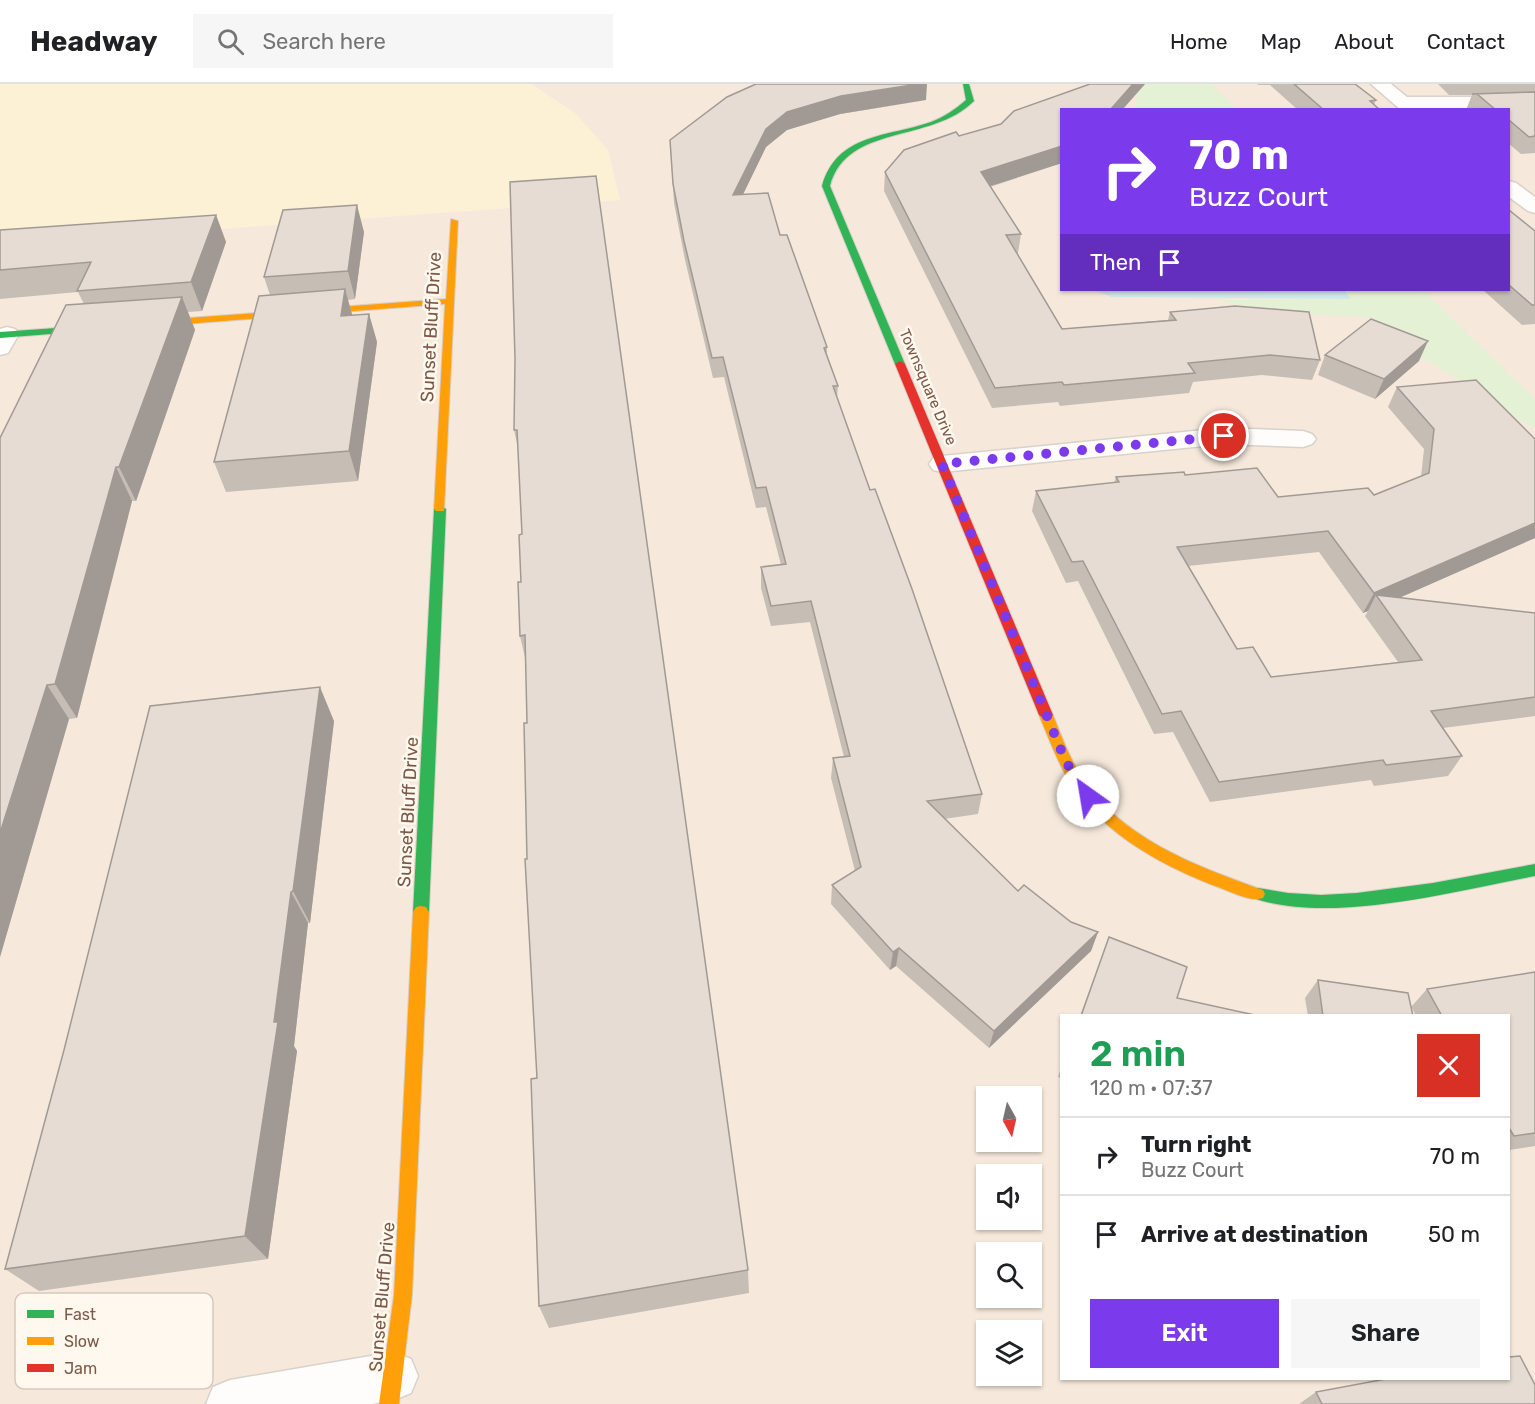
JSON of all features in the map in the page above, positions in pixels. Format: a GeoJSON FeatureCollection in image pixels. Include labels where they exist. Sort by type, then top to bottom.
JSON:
{"type":"FeatureCollection","features":[{"type":"Feature","properties":{"kind":"street","name":"Townsquare Drive"},"geometry":{"type":"LineString","coordinates":[[966,84],[970,102],[962,111],[925,127],[855,147],[838,157],[828,170],[826,186],[1066,762],[1088,796],[1119,825],[1158,853],[1210,879],[1269,897],[1334,901],[1390,895],[1535,870]]}},
{"type":"Feature","properties":{"kind":"street"},"geometry":{"type":"LineString","coordinates":[[1380,84],[1408,106],[1535,102]]}},
{"type":"Feature","properties":{"kind":"street"},"geometry":{"type":"LineString","coordinates":[[1510,188],[1535,207]]}},
{"type":"Feature","properties":{"kind":"street","name":"Sunset Bluff Drive"},"geometry":{"type":"LineString","coordinates":[[392,1390],[403,1295],[454,221]]}},
{"type":"Feature","properties":{"kind":"street"},"geometry":{"type":"LineString","coordinates":[[135,325],[450,302]]}},
{"type":"Feature","properties":{"kind":"street"},"geometry":{"type":"LineString","coordinates":[[2,339],[112,327]]}},
{"type":"Feature","properties":{"kind":"street"},"geometry":{"type":"LineString","coordinates":[[942,464],[1224,436],[1262,435],[1303,439]]}},
{"type":"Feature","properties":{"kind":"street"},"geometry":{"type":"LineString","coordinates":[[230,1404],[392,1390]]}},
{"type":"Feature","properties":{"kind":"shaded area"},"geometry":{"type":"Polygon","coordinates":[[[531,84],[1535,84],[1535,1404],[0,1404],[0,245],[576,114],[531,84]]]}},
{"type":"Feature","properties":{"kind":"green space"},"geometry":{"type":"Polygon","coordinates":[[[1126,84],[1211,84],[1236,108],[1135,108],[1137,97],[1126,84]]]}},
{"type":"Feature","properties":{"kind":"green space"},"geometry":{"type":"Polygon","coordinates":[[[1345,291],[1424,291],[1535,399],[1535,428],[1479,391],[1410,351],[1374,318],[1266,312],[1218,300],[1351,299],[1345,291]]]}},
{"type":"Feature","properties":{"kind":"sand"},"geometry":{"type":"Polygon","coordinates":[[[0,84],[531,84],[576,114],[608,150],[620,200],[0,245],[0,84]]]}},
{"type":"Feature","properties":{"kind":"water"},"geometry":{"type":"Polygon","coordinates":[[[1096,291],[1345,291],[1351,299],[1111,297],[1096,291]]]}},
{"type":"Feature","properties":{"kind":"building"},"geometry":{"type":"Polygon","coordinates":[[[756,84],[918,84],[841,96],[787,112],[766,129],[733,195],[768,193],[780,235],[787,235],[827,347],[824,348],[838,386],[833,386],[870,490],[875,489],[912,589],[982,794],[927,801],[1018,891],[1024,885],[1071,922],[1098,932],[994,1031],[899,948],[893,952],[832,885],[861,867],[833,758],[850,756],[811,601],[771,606],[761,567],[786,564],[766,487],[756,488],[723,357],[712,358],[673,184],[670,140],[727,97],[756,84]]]}},
{"type":"Feature","properties":{"kind":"building"},"geometry":{"type":"Polygon","coordinates":[[[1090,84],[1133,84],[1112,108],[1060,108],[1060,147],[981,172],[1021,234],[1006,235],[1062,329],[1176,320],[1170,312],[1235,306],[1309,312],[1320,360],[1270,355],[1188,363],[1195,373],[1064,385],[1062,382],[995,388],[885,172],[904,150],[956,132],[959,136],[1001,124],[1014,111],[1090,84]]]}},
{"type":"Feature","properties":{"kind":"building"},"geometry":{"type":"Polygon","coordinates":[[[1294,84],[1355,84],[1376,100],[1370,101],[1378,108],[1322,108],[1294,84]]]}},
{"type":"Feature","properties":{"kind":"building"},"geometry":{"type":"Polygon","coordinates":[[[1535,92],[1535,136],[1529,137],[1510,121],[1510,108],[1494,108],[1477,94],[1472,94],[1535,92]]]}},
{"type":"Feature","properties":{"kind":"building"},"geometry":{"type":"Polygon","coordinates":[[[596,176],[748,1270],[539,1306],[531,1079],[537,1078],[525,859],[527,859],[524,723],[527,723],[525,635],[520,636],[518,582],[521,582],[519,535],[522,534],[517,430],[514,430],[515,359],[510,182],[596,176]]]}},
{"type":"Feature","properties":{"kind":"building"},"geometry":{"type":"Polygon","coordinates":[[[357,205],[348,271],[264,277],[283,210],[357,205]]]}},
{"type":"Feature","properties":{"kind":"building"},"geometry":{"type":"Polygon","coordinates":[[[1510,211],[1535,231],[1535,305],[1532,305],[1510,286],[1510,211]]]}},
{"type":"Feature","properties":{"kind":"building"},"geometry":{"type":"Polygon","coordinates":[[[216,215],[191,282],[77,291],[91,262],[0,270],[0,230],[216,215]]]}},
{"type":"Feature","properties":{"kind":"building"},"geometry":{"type":"Polygon","coordinates":[[[345,289],[341,316],[369,314],[349,451],[214,462],[259,296],[345,289]]]}},
{"type":"Feature","properties":{"kind":"building"},"geometry":{"type":"Polygon","coordinates":[[[182,297],[119,467],[116,467],[55,684],[47,685],[0,833],[0,438],[66,305],[182,297]]]}},
{"type":"Feature","properties":{"kind":"building"},"geometry":{"type":"Polygon","coordinates":[[[1371,319],[1428,341],[1384,379],[1325,355],[1371,319]]]}},
{"type":"Feature","properties":{"kind":"building"},"geometry":{"type":"Polygon","coordinates":[[[1476,380],[1535,439],[1535,523],[1374,593],[1328,531],[1177,547],[1237,649],[1253,647],[1271,677],[1422,660],[1376,595],[1535,613],[1535,697],[1431,711],[1462,756],[1386,765],[1383,760],[1219,782],[1181,711],[1162,714],[1083,561],[1072,562],[1036,491],[1119,482],[1116,477],[1184,472],[1185,475],[1257,468],[1278,497],[1368,488],[1374,495],[1429,473],[1434,429],[1397,387],[1476,380]]]}},
{"type":"Feature","properties":{"kind":"building"},"geometry":{"type":"Polygon","coordinates":[[[320,687],[274,1022],[278,1022],[245,1236],[5,1269],[64,1050],[150,706],[320,687]]]}},
{"type":"Feature","properties":{"kind":"building"},"geometry":{"type":"Polygon","coordinates":[[[1109,937],[1187,967],[1177,998],[1250,1014],[1082,1014],[1109,937]]]}},
{"type":"Feature","properties":{"kind":"building"},"geometry":{"type":"Polygon","coordinates":[[[1535,972],[1535,1133],[1514,1136],[1510,1130],[1510,1014],[1441,1014],[1427,989],[1535,972]]]}},
{"type":"Feature","properties":{"kind":"building"},"geometry":{"type":"Polygon","coordinates":[[[1318,980],[1408,993],[1413,1014],[1323,1014],[1318,980]]]}},
{"type":"Feature","properties":{"kind":"building"},"geometry":{"type":"Polygon","coordinates":[[[1520,1356],[1535,1385],[1535,1404],[1322,1404],[1316,1392],[1380,1380],[1510,1380],[1510,1357],[1520,1356]]]}},
{"type":"Feature","properties":{"kind":"traffic: fast"},"geometry":{"type":"LineString","coordinates":[[900,364],[826,186],[834,165],[855,147],[881,137],[935,123],[962,107],[970,101],[966,84]]}},
{"type":"Feature","properties":{"kind":"traffic: fast"},"geometry":{"type":"LineString","coordinates":[[0,335],[98,328]]}},
{"type":"Feature","properties":{"kind":"traffic: fast"},"geometry":{"type":"LineString","coordinates":[[421,912],[440,509]]}},
{"type":"Feature","properties":{"kind":"traffic: fast"},"geometry":{"type":"LineString","coordinates":[[1258,894],[1288,900],[1357,900],[1535,870]]}},
{"type":"Feature","properties":{"kind":"traffic: slow"},"geometry":{"type":"LineString","coordinates":[[440,509],[454,221]]}},
{"type":"Feature","properties":{"kind":"traffic: slow"},"geometry":{"type":"LineString","coordinates":[[147,324],[450,301]]}},
{"type":"Feature","properties":{"kind":"traffic: slow"},"geometry":{"type":"LineString","coordinates":[[1046,715],[1075,778],[1105,814],[1124,830],[1166,857],[1211,878],[1258,894]]}},
{"type":"Feature","properties":{"kind":"traffic: slow"},"geometry":{"type":"LineString","coordinates":[[389,1404],[403,1295],[421,912]]}},
{"type":"Feature","properties":{"kind":"traffic: jam"},"geometry":{"type":"LineString","coordinates":[[900,364],[1046,715]]}},
{"type":"Feature","properties":{"kind":"route"},"geometry":{"type":"LineString","coordinates":[[1088,796],[1066,762],[942,464],[1224,436]]}}]}
